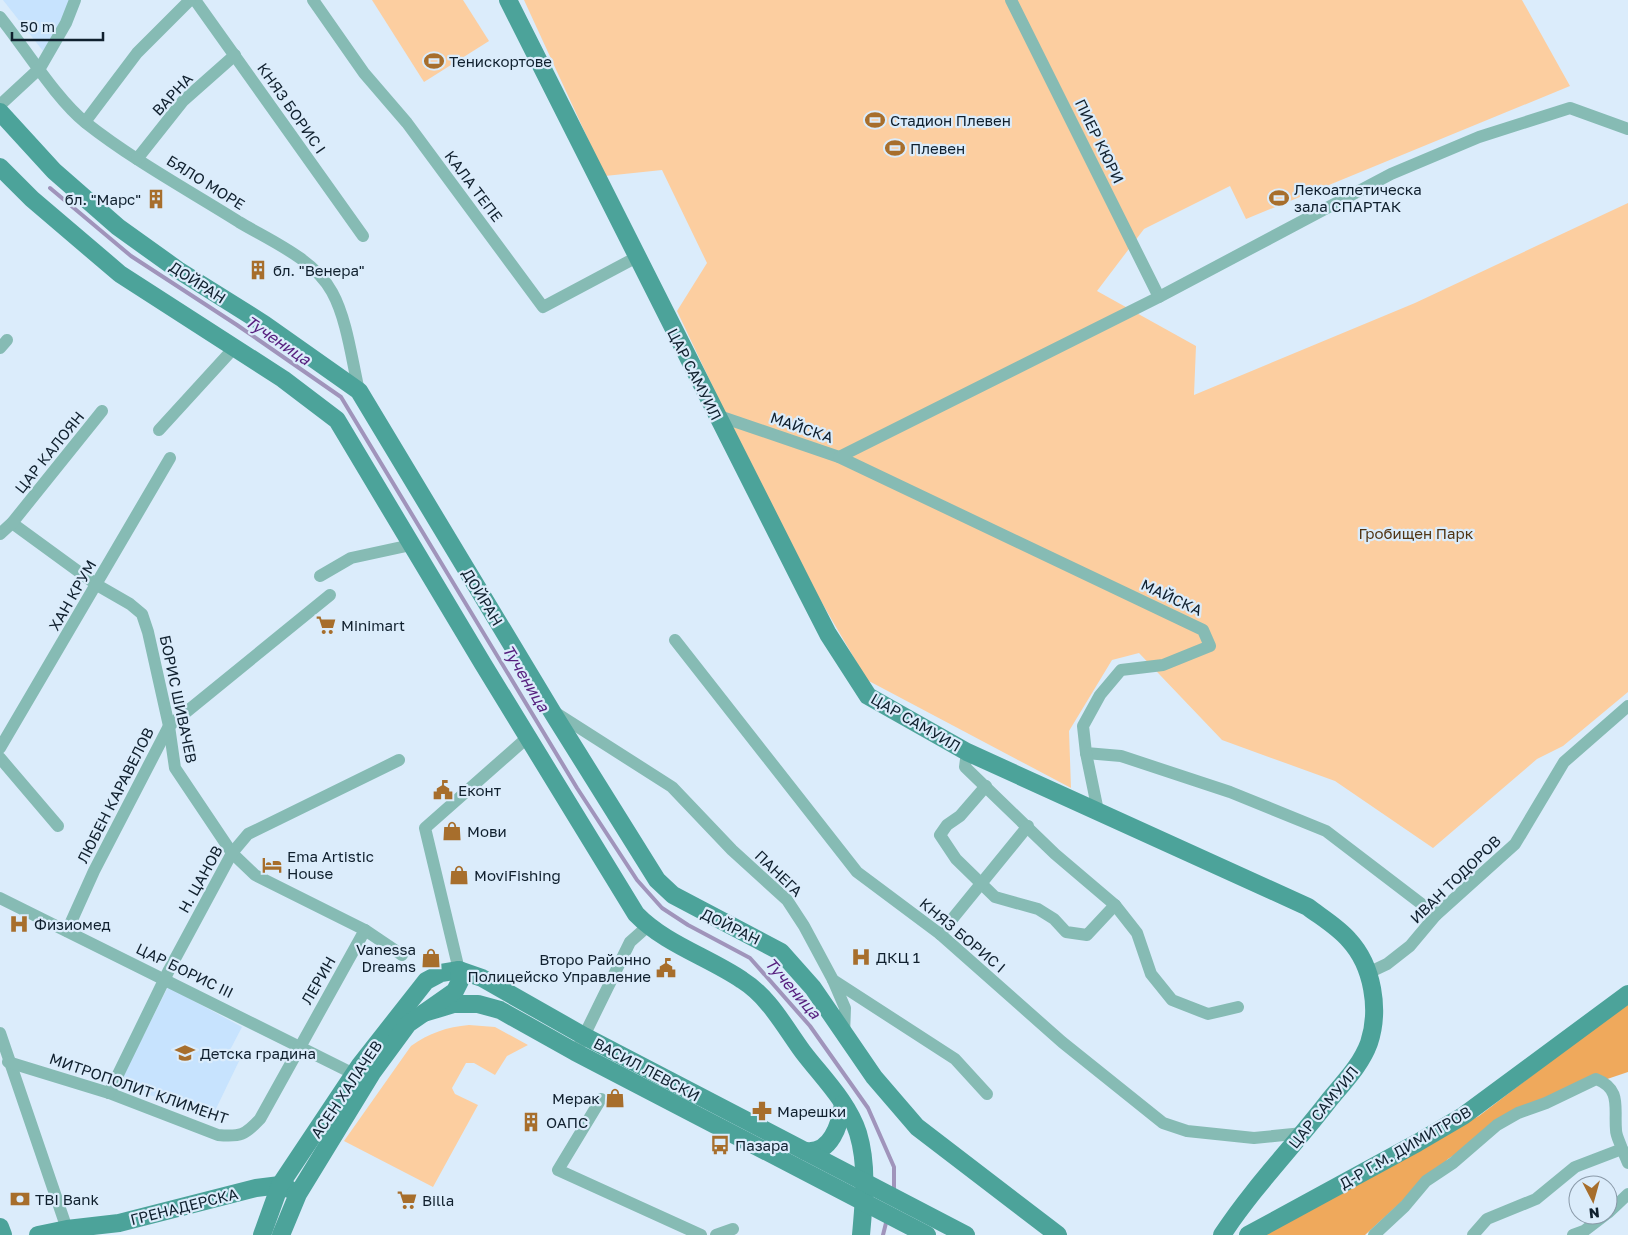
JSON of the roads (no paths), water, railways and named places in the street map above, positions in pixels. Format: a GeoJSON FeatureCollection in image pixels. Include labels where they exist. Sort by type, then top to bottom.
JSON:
{"type":"FeatureCollection","features":[{"type":"Feature","properties":{"kind":"street"},"geometry":{"type":"LineString","coordinates":[[0,105],[40,68],[66,23],[75,0]]}},
{"type":"Feature","properties":{"kind":"street"},"geometry":{"type":"LineString","coordinates":[[84,122],[138,53],[190,0]]}},
{"type":"Feature","properties":{"kind":"street","name":"КНЯЗ БОРИС I"},"geometry":{"type":"LineString","coordinates":[[195,0],[363,236]]}},
{"type":"Feature","properties":{"kind":"street","name":"КАЛА ТЕПЕ"},"geometry":{"type":"LineString","coordinates":[[313,0],[364,73],[412,130],[543,307],[638,257]]}},
{"type":"Feature","properties":{"kind":"street","name":"ЦАР САМУИЛ"},"geometry":{"type":"LineString","coordinates":[[508,0],[828,634],[861,688],[868,696],[967,752],[1308,907],[1350,940],[1368,973],[1374,1013],[1369,1043],[1356,1067],[1304,1133],[1246,1198],[1222,1235]]}},
{"type":"Feature","properties":{"kind":"street","name":"ПИЕР КЮРИ"},"geometry":{"type":"LineString","coordinates":[[1011,0],[1159,297]]}},
{"type":"Feature","properties":{"kind":"street","name":"БЯЛО МОРЕ"},"geometry":{"type":"LineString","coordinates":[[0,17],[60,95],[84,122],[137,159],[292,254],[319,275],[332,292],[341,316],[359,391]]}},
{"type":"Feature","properties":{"kind":"street","name":"ВАРНА"},"geometry":{"type":"LineString","coordinates":[[137,159],[183,101],[235,55]]}},
{"type":"Feature","properties":{"kind":"street"},"geometry":{"type":"LineString","coordinates":[[839,457],[1159,297],[1391,174],[1479,136],[1570,108],[1628,129]]}},
{"type":"Feature","properties":{"kind":"street","name":"ДОЙРАН"},"geometry":{"type":"LineString","coordinates":[[0,112],[54,170],[118,227],[178,270],[264,324],[359,391],[551,710],[658,880],[673,895],[781,952],[813,988],[880,1084],[917,1127],[1058,1235]]}},
{"type":"Feature","properties":{"kind":"street"},"geometry":{"type":"LineString","coordinates":[[0,166],[32,199],[120,274],[283,378],[338,420],[411,545],[636,914],[648,926],[754,988],[770,1006],[843,1104],[858,1133],[865,1182],[861,1235]]}},
{"type":"Feature","properties":{"kind":"street"},"geometry":{"type":"LineString","coordinates":[[159,430],[234,348]]}},
{"type":"Feature","properties":{"kind":"street","name":"ЦАР КАЛОЯН"},"geometry":{"type":"LineString","coordinates":[[0,534],[12,523],[102,411]]}},
{"type":"Feature","properties":{"kind":"street","name":"МАЙСКА"},"geometry":{"type":"LineString","coordinates":[[716,415],[839,457],[1204,630],[1210,646],[1163,665],[1120,670],[1100,695],[1083,726],[1086,753]]}},
{"type":"Feature","properties":{"kind":"street","name":"ХАН КРУМ"},"geometry":{"type":"LineString","coordinates":[[0,748],[170,458]]}},
{"type":"Feature","properties":{"kind":"street","name":"БОРИС ШИВАЧЕВ"},"geometry":{"type":"LineString","coordinates":[[12,523],[96,585],[130,604],[142,614],[148,632],[169,726],[174,768],[232,853],[255,875],[366,930],[402,955]]}},
{"type":"Feature","properties":{"kind":"street"},"geometry":{"type":"LineString","coordinates":[[320,576],[351,558],[411,545]]}},
{"type":"Feature","properties":{"kind":"street","name":"ЛЮБЕН КАРАВЕЛОВ"},"geometry":{"type":"LineString","coordinates":[[67,931],[94,871],[169,726],[330,595]]}},
{"type":"Feature","properties":{"kind":"street","name":"КНЯЗ БОРИС I"},"geometry":{"type":"LineString","coordinates":[[675,640],[856,872],[940,934],[1062,1042],[1163,1123],[1187,1131],[1254,1138],[1304,1133]]}},
{"type":"Feature","properties":{"kind":"street","name":"ИВАН ТОДОРОВ"},"geometry":{"type":"LineString","coordinates":[[1368,973],[1387,964],[1404,951],[1436,915],[1515,844],[1564,762],[1628,706]]}},
{"type":"Feature","properties":{"kind":"street","name":"ПАНЕГА"},"geometry":{"type":"LineString","coordinates":[[551,710],[672,787],[732,850],[788,900],[833,980],[955,1059],[987,1094]]}},
{"type":"Feature","properties":{"kind":"street"},"geometry":{"type":"LineString","coordinates":[[458,970],[425,828],[528,737]]}},
{"type":"Feature","properties":{"kind":"street"},"geometry":{"type":"LineString","coordinates":[[967,752],[965,767],[1055,854],[1115,905],[1137,933],[1151,974],[1172,1000],[1208,1014],[1238,1007]]}},
{"type":"Feature","properties":{"kind":"street"},"geometry":{"type":"LineString","coordinates":[[1098,811],[1086,753],[1130,759],[1230,792],[1326,831],[1436,915]]}},
{"type":"Feature","properties":{"kind":"street"},"geometry":{"type":"LineString","coordinates":[[0,758],[58,826]]}},
{"type":"Feature","properties":{"kind":"street","name":"Н. ЦАНОВ"},"geometry":{"type":"LineString","coordinates":[[109,1093],[165,978],[232,853],[248,834],[399,760]]}},
{"type":"Feature","properties":{"kind":"street"},"geometry":{"type":"LineString","coordinates":[[986,786],[960,816],[946,826],[940,836],[956,859],[995,897],[1038,909],[1054,919],[1066,932],[1087,935],[1115,905]]}},
{"type":"Feature","properties":{"kind":"street"},"geometry":{"type":"LineString","coordinates":[[940,934],[1028,826]]}},
{"type":"Feature","properties":{"kind":"street","name":"ЦАР БОРИС III"},"geometry":{"type":"LineString","coordinates":[[0,898],[165,978],[354,1074]]}},
{"type":"Feature","properties":{"kind":"street"},"geometry":{"type":"LineString","coordinates":[[575,1052],[630,942],[648,926]]}},
{"type":"Feature","properties":{"kind":"street","name":"ЛЕРИН"},"geometry":{"type":"LineString","coordinates":[[299,1046],[366,930]]}},
{"type":"Feature","properties":{"kind":"street","name":"АСЕН ХАЛАЧЕВ"},"geometry":{"type":"LineString","coordinates":[[262,1235],[280,1185],[354,1074],[419,988],[433,976],[458,970],[459,986],[455,991],[401,1032],[372,1073],[298,1194],[281,1235]]}},
{"type":"Feature","properties":{"kind":"street","name":"ВАСИЛ ЛЕВСКИ"},"geometry":{"type":"LineString","coordinates":[[458,970],[473,973],[584,1036],[865,1182],[886,1203],[914,1218],[966,1235]]}},
{"type":"Feature","properties":{"kind":"street"},"geometry":{"type":"LineString","coordinates":[[833,980],[845,1008],[844,1035]]}},
{"type":"Feature","properties":{"kind":"street","name":"Д-Р Г.М. ДИМИТРОВ"},"geometry":{"type":"LineString","coordinates":[[1248,1235],[1417,1143],[1462,1116],[1628,994]]}},
{"type":"Feature","properties":{"kind":"street","name":"ВАСИЛ ЛЕВСКИ"},"geometry":{"type":"LineString","coordinates":[[424,1013],[454,1004],[490,1006],[864,1202],[886,1203]]}},
{"type":"Feature","properties":{"kind":"street"},"geometry":{"type":"LineString","coordinates":[[0,1033],[8,1062],[67,1229]]}},
{"type":"Feature","properties":{"kind":"street","name":"МИТРОПОЛИТ КЛИМЕНТ"},"geometry":{"type":"LineString","coordinates":[[8,1062],[109,1093],[218,1135],[234,1136],[246,1134],[260,1119],[299,1046]]}},
{"type":"Feature","properties":{"kind":"street"},"geometry":{"type":"LineString","coordinates":[[1374,1235],[1405,1206],[1426,1180],[1453,1163],[1497,1125],[1518,1113],[1596,1079],[1605,1082],[1615,1094],[1616,1132],[1628,1163]]}},
{"type":"Feature","properties":{"kind":"street"},"geometry":{"type":"LineString","coordinates":[[600,1099],[558,1170],[701,1235]]}},
{"type":"Feature","properties":{"kind":"street"},"geometry":{"type":"LineString","coordinates":[[805,1151],[817,1151],[831,1139],[840,1121],[843,1104]]}},
{"type":"Feature","properties":{"kind":"street"},"geometry":{"type":"LineString","coordinates":[[1474,1235],[1487,1218],[1536,1199],[1575,1167],[1622,1148]]}},
{"type":"Feature","properties":{"kind":"street"},"geometry":{"type":"LineString","coordinates":[[280,1185],[298,1194]]}},
{"type":"Feature","properties":{"kind":"street","name":"ГРЕНАДЕРСКА"},"geometry":{"type":"LineString","coordinates":[[38,1235],[119,1222],[256,1188],[280,1185]]}},
{"type":"Feature","properties":{"kind":"street"},"geometry":{"type":"LineString","coordinates":[[1618,1204],[1628,1194]]}},
{"type":"Feature","properties":{"kind":"street","name":"ВАСИЛ ЛЕВСКИ"},"geometry":{"type":"LineString","coordinates":[[914,1218],[927,1235]]}},
{"type":"Feature","properties":{"kind":"street"},"geometry":{"type":"LineString","coordinates":[[1573,1235],[1584,1231],[1592,1225]]}},
{"type":"Feature","properties":{"kind":"street"},"geometry":{"type":"LineString","coordinates":[[0,1227],[3,1235]]}},
{"type":"Feature","properties":{"kind":"street"},"geometry":{"type":"LineString","coordinates":[[716,1235],[733,1229]]}},
{"type":"Feature","properties":{"kind":"waterway","name":"Тученица"},"geometry":{"type":"LineString","coordinates":[[50,188],[131,256],[237,325],[341,397],[577,788],[637,880],[662,908],[688,925],[750,958],[810,1026],[868,1108],[894,1167],[894,1193]]}},
{"type":"Feature","properties":{"kind":"waterway","name":"Тученица"},"geometry":{"type":"LineString","coordinates":[[883,1235],[887,1219]]}},
{"type":"Feature","properties":{"kind":"place","name":"Тенискортове"},"geometry":{"type":"Point","coordinates":[434,61]}},
{"type":"Feature","properties":{"kind":"place","name":"Стадион Плевен"},"geometry":{"type":"Point","coordinates":[875,120]}},
{"type":"Feature","properties":{"kind":"place","name":"Плевен"},"geometry":{"type":"Point","coordinates":[895,148]}},
{"type":"Feature","properties":{"kind":"place","name":"Лекоатлетическа зала СПАРТАК"},"geometry":{"type":"Point","coordinates":[1279,198]}},
{"type":"Feature","properties":{"kind":"place","name":"бл. \"Марс\""},"geometry":{"type":"Point","coordinates":[156,199]}},
{"type":"Feature","properties":{"kind":"place","name":"бл. \"Венера\""},"geometry":{"type":"Point","coordinates":[258,270]}},
{"type":"Feature","properties":{"kind":"place","name":"Minimart"},"geometry":{"type":"Point","coordinates":[326,625]}},
{"type":"Feature","properties":{"kind":"place","name":"Еконт"},"geometry":{"type":"Point","coordinates":[443,790]}},
{"type":"Feature","properties":{"kind":"place","name":"Мови"},"geometry":{"type":"Point","coordinates":[452,831]}},
{"type":"Feature","properties":{"kind":"place","name":"Ema Artistic House"},"geometry":{"type":"Point","coordinates":[272,865]}},
{"type":"Feature","properties":{"kind":"place","name":"MoviFishing"},"geometry":{"type":"Point","coordinates":[459,875]}},
{"type":"Feature","properties":{"kind":"place","name":"Физиомед"},"geometry":{"type":"Point","coordinates":[19,924]}},
{"type":"Feature","properties":{"kind":"place","name":"ДКЦ 1"},"geometry":{"type":"Point","coordinates":[861,957]}},
{"type":"Feature","properties":{"kind":"place","name":"Vanessa Dreams"},"geometry":{"type":"Point","coordinates":[431,958]}},
{"type":"Feature","properties":{"kind":"place","name":"Второ Районно Полицейско Управление"},"geometry":{"type":"Point","coordinates":[666,968]}},
{"type":"Feature","properties":{"kind":"place","name":"Детска градина"},"geometry":{"type":"Point","coordinates":[185,1053]}},
{"type":"Feature","properties":{"kind":"place","name":"Мерак"},"geometry":{"type":"Point","coordinates":[615,1098]}},
{"type":"Feature","properties":{"kind":"place","name":"Марешки"},"geometry":{"type":"Point","coordinates":[762,1111]}},
{"type":"Feature","properties":{"kind":"place","name":"ОАПС"},"geometry":{"type":"Point","coordinates":[531,1122]}},
{"type":"Feature","properties":{"kind":"place","name":"Пазара"},"geometry":{"type":"Point","coordinates":[720,1145]}},
{"type":"Feature","properties":{"kind":"place","name":"TBI Bank"},"geometry":{"type":"Point","coordinates":[20,1199]}},
{"type":"Feature","properties":{"kind":"place","name":"Billa"},"geometry":{"type":"Point","coordinates":[407,1200]}},
{"type":"Feature","properties":{"kind":"park label","name":"Гробищен Парк"},"geometry":{"type":"Point","coordinates":[1416,533]}}]}
